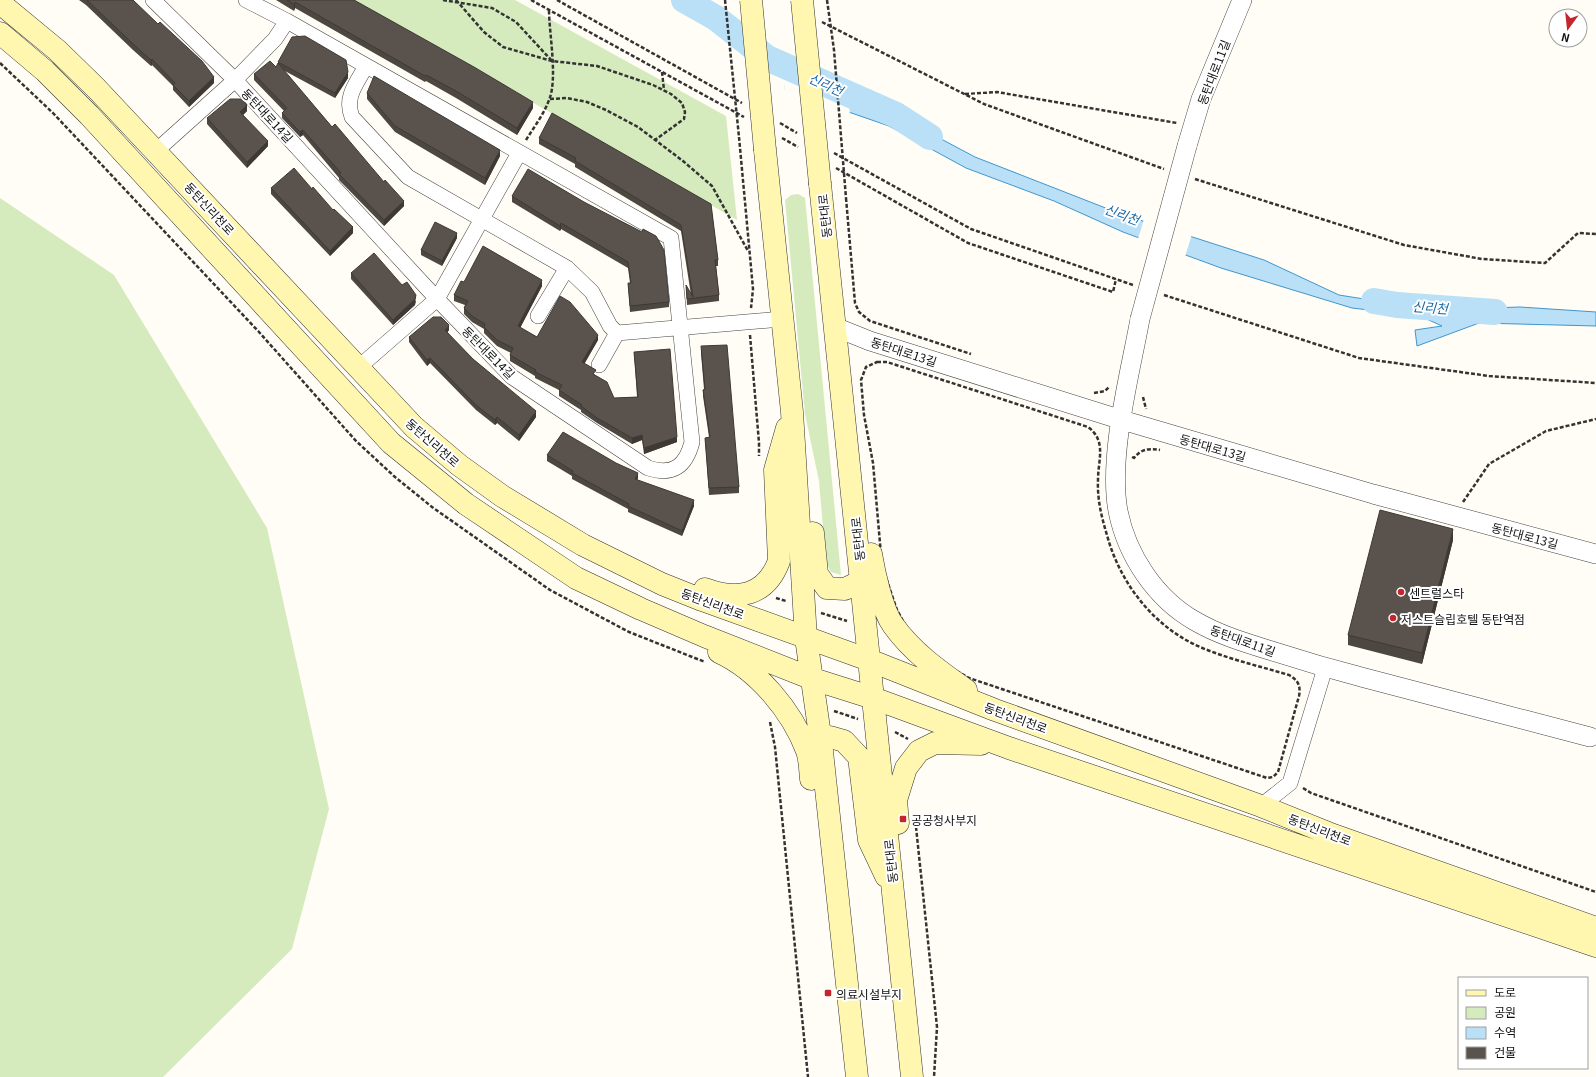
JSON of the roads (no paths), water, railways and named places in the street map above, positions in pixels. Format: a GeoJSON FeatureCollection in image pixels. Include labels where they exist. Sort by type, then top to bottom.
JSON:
{"type":"FeatureCollection","features":[{"type":"Feature","properties":{"kind":"main road"},"geometry":{"type":"LineString","coordinates":[[751,0],[792,412],[806,638],[821,742],[857,1077]]}},
{"type":"Feature","properties":{"kind":"main road","name":"동탄대로"},"geometry":{"type":"LineString","coordinates":[[802,0],[912,1077]]}},
{"type":"Feature","properties":{"kind":"main road","name":"동탄신리천로"},"geometry":{"type":"LineString","coordinates":[[0,3],[57,50],[156,150],[414,427],[459,465],[502,496],[583,545],[662,584],[869,660],[996,710],[1261,806],[1328,833],[1596,928]]}},
{"type":"Feature","properties":{"kind":"main road","name":"동탄신리천로"},"geometry":{"type":"LineString","coordinates":[[0,33],[45,71],[89,116],[391,442],[466,504],[576,578],[641,609],[704,636],[812,678],[873,698],[1010,748],[1596,946]]}},
{"type":"Feature","properties":{"kind":"main road"},"geometry":{"type":"LineString","coordinates":[[583,545],[615,550],[656,569],[722,595],[750,592],[764,585],[774,573],[779,561],[775,470],[792,412]]}},
{"type":"Feature","properties":{"kind":"main road"},"geometry":{"type":"LineString","coordinates":[[792,412],[807,473],[817,574],[827,588],[845,589],[861,581]]}},
{"type":"Feature","properties":{"kind":"main road"},"geometry":{"type":"LineString","coordinates":[[844,420],[876,579],[892,624],[919,656],[996,710]]}},
{"type":"Feature","properties":{"kind":"main road"},"geometry":{"type":"LineString","coordinates":[[641,609],[675,632],[729,657],[771,690],[796,728],[808,753],[817,822],[837,882]]}},
{"type":"Feature","properties":{"kind":"main road"},"geometry":{"type":"LineString","coordinates":[[821,742],[830,738],[844,741],[859,756],[869,840],[893,889]]}},
{"type":"Feature","properties":{"kind":"main road"},"geometry":{"type":"LineString","coordinates":[[893,889],[899,849],[896,800],[906,768],[919,751],[935,743],[971,743],[1010,748]]}},
{"type":"Feature","properties":{"kind":"street","name":"동탄대로14길"},"geometry":{"type":"LineString","coordinates":[[153,0],[235,80],[437,299],[512,377],[648,468],[658,471],[672,470],[680,466],[686,460],[692,442],[671,238],[287,21],[246,0]]}},
{"type":"Feature","properties":{"kind":"street","name":"동탄대로11길"},"geometry":{"type":"LineString","coordinates":[[1242,0],[1201,99],[1140,319],[1122,420],[1117,460],[1118,510],[1125,535],[1137,562],[1168,602],[1195,621],[1229,638],[1325,668],[1590,737]]}},
{"type":"Feature","properties":{"kind":"street","name":"동탄대로14길"},"geometry":{"type":"LineString","coordinates":[[156,150],[235,80],[275,39],[287,21]]}},
{"type":"Feature","properties":{"kind":"street"},"geometry":{"type":"LineString","coordinates":[[366,66],[349,98],[348,107],[352,117],[408,177],[567,268],[592,292],[610,326],[617,333],[782,319]]}},
{"type":"Feature","properties":{"kind":"street"},"geometry":{"type":"LineString","coordinates":[[358,368],[437,299],[520,153]]}},
{"type":"Feature","properties":{"kind":"street"},"geometry":{"type":"LineString","coordinates":[[538,316],[567,268]]}},
{"type":"Feature","properties":{"kind":"street","name":"동탄대로13길"},"geometry":{"type":"LineString","coordinates":[[835,327],[870,340],[1122,420],[1365,492],[1596,554]]}},
{"type":"Feature","properties":{"kind":"street"},"geometry":{"type":"LineString","coordinates":[[599,365],[617,333]]}},
{"type":"Feature","properties":{"kind":"street"},"geometry":{"type":"LineString","coordinates":[[1261,806],[1290,783],[1325,668]]}},
{"type":"Feature","properties":{"kind":"water"},"geometry":{"type":"Polygon","coordinates":[[[786,76],[896,115],[975,157],[1121,214],[1264,260],[1339,295],[1408,306],[1460,309],[1520,307],[1596,312],[1596,326],[1479,323],[1417,346],[1415,330],[1442,326],[1420,316],[1352,308],[1221,268],[1123,232],[1054,201],[966,168],[889,126],[785,90],[786,76]]]}},
{"type":"Feature","properties":{"kind":"waterway","name":"신리천"},"geometry":{"type":"LineString","coordinates":[[684,0],[716,18],[767,58],[896,115],[930,137]]}},
{"type":"Feature","properties":{"kind":"waterway","name":"신리천"},"geometry":{"type":"LineString","coordinates":[[1374,301],[1397,305],[1495,312]]}},
{"type":"Feature","properties":{"kind":"place","name":"센트럴스타"},"geometry":{"type":"Point","coordinates":[1401,592]}},
{"type":"Feature","properties":{"kind":"place","name":"저스트슬립호텔 동탄역점"},"geometry":{"type":"Point","coordinates":[1393,618]}},
{"type":"Feature","properties":{"kind":"place","name":"공공청사부지"},"geometry":{"type":"Point","coordinates":[903,819]}},
{"type":"Feature","properties":{"kind":"place","name":"의료시설부지"},"geometry":{"type":"Point","coordinates":[828,993]}}]}
